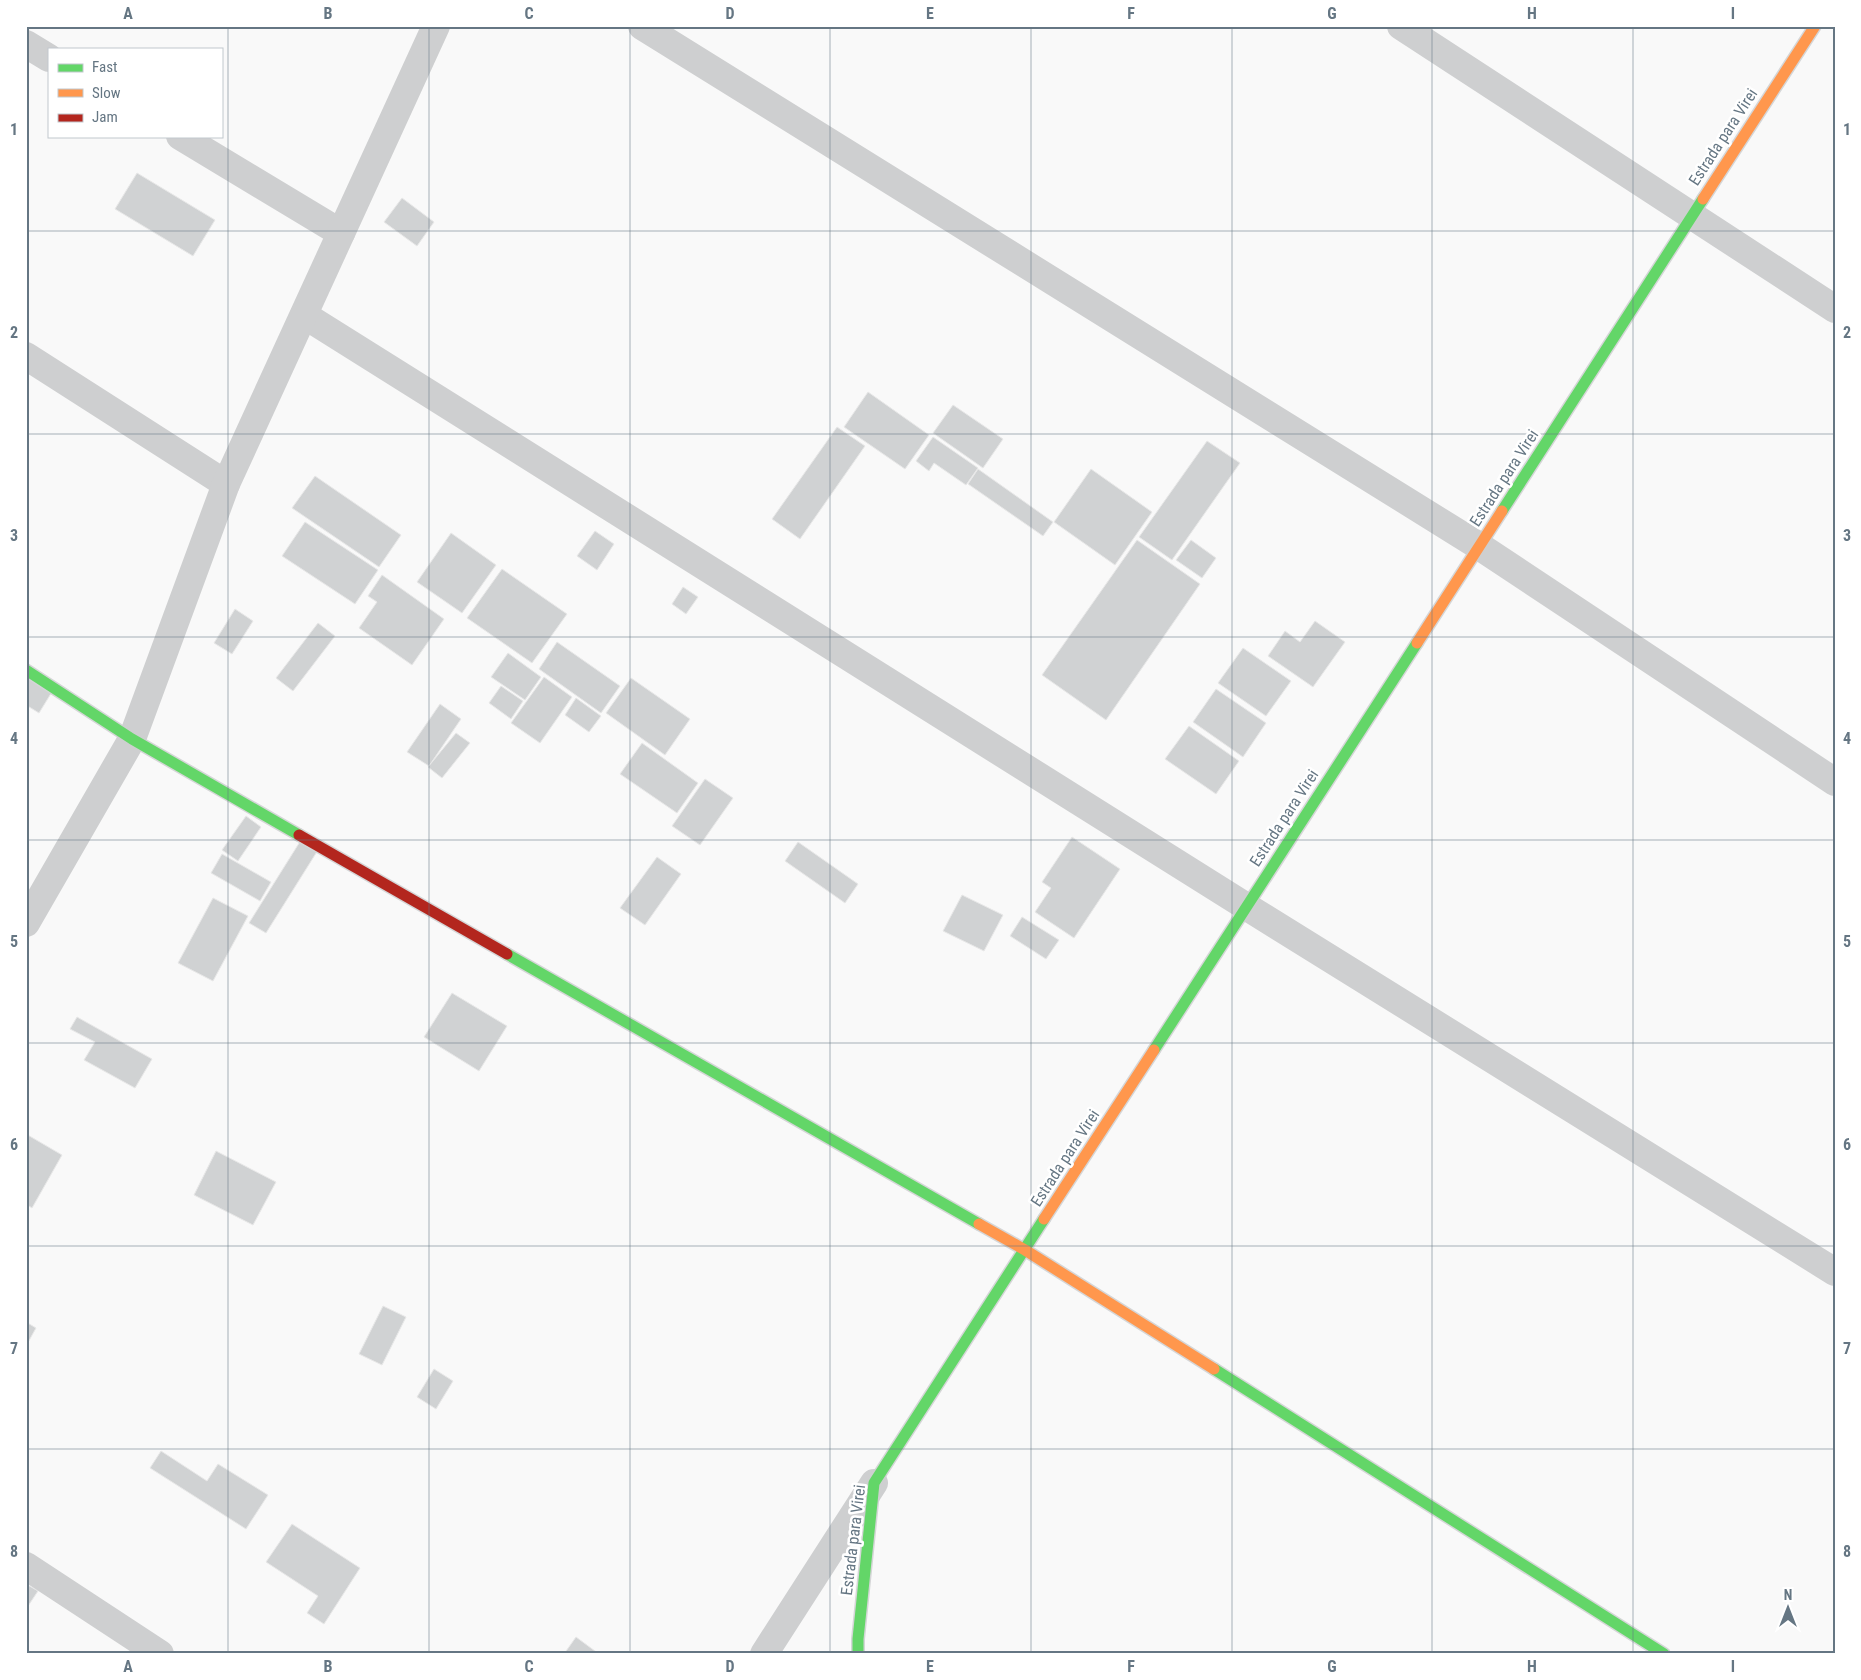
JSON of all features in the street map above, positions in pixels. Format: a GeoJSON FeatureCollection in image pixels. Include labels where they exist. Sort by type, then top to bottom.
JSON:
{"type":"FeatureCollection","features":[{"type":"Feature","properties":{"kind":"street"},"geometry":{"type":"LineString","coordinates":[[26,923],[132,740],[226,484],[436,26]]}},
{"type":"Feature","properties":{"kind":"street"},"geometry":{"type":"LineString","coordinates":[[642,26],[1479,546],[1835,782]]}},
{"type":"Feature","properties":{"kind":"street"},"geometry":{"type":"LineString","coordinates":[[1401,26],[1835,309]]}},
{"type":"Feature","properties":{"kind":"street","name":"Estrada para Virei"},"geometry":{"type":"LineString","coordinates":[[858,1654],[874,1483],[1815,26]]}},
{"type":"Feature","properties":{"kind":"street"},"geometry":{"type":"LineString","coordinates":[[26,44],[48,57]]}},
{"type":"Feature","properties":{"kind":"street"},"geometry":{"type":"LineString","coordinates":[[183,138],[341,233]]}},
{"type":"Feature","properties":{"kind":"street"},"geometry":{"type":"LineString","coordinates":[[304,315],[1835,1272]]}},
{"type":"Feature","properties":{"kind":"street"},"geometry":{"type":"LineString","coordinates":[[26,356],[226,484]]}},
{"type":"Feature","properties":{"kind":"street"},"geometry":{"type":"LineString","coordinates":[[26,670],[132,740],[1024,1250],[1664,1654]]}},
{"type":"Feature","properties":{"kind":"street"},"geometry":{"type":"LineString","coordinates":[[764,1654],[874,1483]]}},
{"type":"Feature","properties":{"kind":"street"},"geometry":{"type":"LineString","coordinates":[[26,1566],[160,1654]]}},
{"type":"Feature","properties":{"kind":"building"},"geometry":{"type":"Polygon","coordinates":[[[137,173],[215,220],[193,256],[115,209],[137,173]]]}},
{"type":"Feature","properties":{"kind":"building"},"geometry":{"type":"Polygon","coordinates":[[[402,198],[434,222],[417,246],[384,222],[402,198]]]}},
{"type":"Feature","properties":{"kind":"building"},"geometry":{"type":"Polygon","coordinates":[[[868,392],[929,435],[905,469],[844,427],[868,392]]]}},
{"type":"Feature","properties":{"kind":"building"},"geometry":{"type":"Polygon","coordinates":[[[953,405],[1003,439],[983,468],[933,433],[953,405]]]}},
{"type":"Feature","properties":{"kind":"building"},"geometry":{"type":"Polygon","coordinates":[[[837,427],[865,446],[800,539],[772,519],[837,427]]]}},
{"type":"Feature","properties":{"kind":"building"},"geometry":{"type":"Polygon","coordinates":[[[933,437],[978,468],[966,485],[934,463],[929,471],[916,461],[933,437]]]}},
{"type":"Feature","properties":{"kind":"building"},"geometry":{"type":"Polygon","coordinates":[[[1207,441],[1240,463],[1172,560],[1139,537],[1207,441]]]}},
{"type":"Feature","properties":{"kind":"building"},"geometry":{"type":"Polygon","coordinates":[[[978,469],[1053,522],[1043,536],[968,484],[978,469]]]}},
{"type":"Feature","properties":{"kind":"building"},"geometry":{"type":"Polygon","coordinates":[[[1091,469],[1152,512],[1115,565],[1054,522],[1091,469]]]}},
{"type":"Feature","properties":{"kind":"building"},"geometry":{"type":"Polygon","coordinates":[[[315,476],[401,535],[379,567],[292,508],[315,476]]]}},
{"type":"Feature","properties":{"kind":"building"},"geometry":{"type":"Polygon","coordinates":[[[305,522],[378,570],[355,604],[282,556],[305,522]]]}},
{"type":"Feature","properties":{"kind":"building"},"geometry":{"type":"Polygon","coordinates":[[[595,531],[614,544],[597,570],[577,556],[595,531]]]}},
{"type":"Feature","properties":{"kind":"building"},"geometry":{"type":"Polygon","coordinates":[[[451,533],[496,565],[462,613],[417,582],[451,533]]]}},
{"type":"Feature","properties":{"kind":"building"},"geometry":{"type":"Polygon","coordinates":[[[1137,540],[1200,584],[1106,720],[1042,675],[1137,540]]]}},
{"type":"Feature","properties":{"kind":"building"},"geometry":{"type":"Polygon","coordinates":[[[1191,540],[1216,558],[1202,578],[1176,560],[1191,540]]]}},
{"type":"Feature","properties":{"kind":"building"},"geometry":{"type":"Polygon","coordinates":[[[502,569],[567,614],[532,663],[467,618],[502,569]]]}},
{"type":"Feature","properties":{"kind":"building"},"geometry":{"type":"Polygon","coordinates":[[[382,575],[444,619],[412,665],[359,628],[377,602],[368,596],[382,575]]]}},
{"type":"Feature","properties":{"kind":"building"},"geometry":{"type":"Polygon","coordinates":[[[683,587],[698,597],[686,614],[672,604],[683,587]]]}},
{"type":"Feature","properties":{"kind":"building"},"geometry":{"type":"Polygon","coordinates":[[[235,609],[253,621],[232,654],[214,643],[235,609]]]}},
{"type":"Feature","properties":{"kind":"building"},"geometry":{"type":"Polygon","coordinates":[[[1315,621],[1345,642],[1313,687],[1268,656],[1285,631],[1300,642],[1315,621]]]}},
{"type":"Feature","properties":{"kind":"building"},"geometry":{"type":"Polygon","coordinates":[[[318,623],[335,636],[293,691],[276,678],[318,623]]]}},
{"type":"Feature","properties":{"kind":"building"},"geometry":{"type":"Polygon","coordinates":[[[557,642],[620,686],[601,713],[539,669],[557,642]]]}},
{"type":"Feature","properties":{"kind":"building"},"geometry":{"type":"Polygon","coordinates":[[[1243,648],[1291,681],[1266,716],[1218,683],[1243,648]]]}},
{"type":"Feature","properties":{"kind":"building"},"geometry":{"type":"Polygon","coordinates":[[[508,653],[541,677],[525,700],[491,677],[508,653]]]}},
{"type":"Feature","properties":{"kind":"building"},"geometry":{"type":"Polygon","coordinates":[[[26,670],[55,687],[39,713],[26,705],[26,670]]]}},
{"type":"Feature","properties":{"kind":"building"},"geometry":{"type":"Polygon","coordinates":[[[544,677],[572,697],[540,743],[511,723],[544,677]]]}},
{"type":"Feature","properties":{"kind":"building"},"geometry":{"type":"Polygon","coordinates":[[[631,678],[690,719],[665,755],[606,713],[631,678]]]}},
{"type":"Feature","properties":{"kind":"building"},"geometry":{"type":"Polygon","coordinates":[[[501,686],[523,701],[511,719],[489,703],[501,686]]]}},
{"type":"Feature","properties":{"kind":"building"},"geometry":{"type":"Polygon","coordinates":[[[1216,689],[1266,723],[1243,757],[1193,722],[1216,689]]]}},
{"type":"Feature","properties":{"kind":"building"},"geometry":{"type":"Polygon","coordinates":[[[576,698],[601,716],[589,732],[565,715],[576,698]]]}},
{"type":"Feature","properties":{"kind":"building"},"geometry":{"type":"Polygon","coordinates":[[[440,704],[461,719],[429,766],[407,752],[440,704]]]}},
{"type":"Feature","properties":{"kind":"building"},"geometry":{"type":"Polygon","coordinates":[[[1189,726],[1239,761],[1216,794],[1165,759],[1189,726]]]}},
{"type":"Feature","properties":{"kind":"building"},"geometry":{"type":"Polygon","coordinates":[[[456,733],[470,743],[442,778],[428,767],[456,733]]]}},
{"type":"Feature","properties":{"kind":"building"},"geometry":{"type":"Polygon","coordinates":[[[642,743],[698,783],[677,813],[620,774],[642,743]]]}},
{"type":"Feature","properties":{"kind":"building"},"geometry":{"type":"Polygon","coordinates":[[[705,779],[733,798],[700,845],[672,826],[705,779]]]}},
{"type":"Feature","properties":{"kind":"building"},"geometry":{"type":"Polygon","coordinates":[[[246,816],[261,827],[238,861],[222,850],[246,816]]]}},
{"type":"Feature","properties":{"kind":"building"},"geometry":{"type":"Polygon","coordinates":[[[1072,837],[1120,869],[1074,938],[1035,912],[1051,888],[1042,882],[1072,837]]]}},
{"type":"Feature","properties":{"kind":"building"},"geometry":{"type":"Polygon","coordinates":[[[301,840],[318,850],[266,933],[249,923],[301,840]]]}},
{"type":"Feature","properties":{"kind":"building"},"geometry":{"type":"Polygon","coordinates":[[[798,842],[858,884],[845,903],[785,861],[798,842]]]}},
{"type":"Feature","properties":{"kind":"building"},"geometry":{"type":"Polygon","coordinates":[[[222,854],[271,882],[260,901],[211,873],[222,854]]]}},
{"type":"Feature","properties":{"kind":"building"},"geometry":{"type":"Polygon","coordinates":[[[657,857],[681,874],[645,925],[620,908],[657,857]]]}},
{"type":"Feature","properties":{"kind":"building"},"geometry":{"type":"Polygon","coordinates":[[[962,895],[1003,915],[984,951],[943,931],[962,895]]]}},
{"type":"Feature","properties":{"kind":"building"},"geometry":{"type":"Polygon","coordinates":[[[213,898],[248,916],[213,981],[178,963],[213,898]]]}},
{"type":"Feature","properties":{"kind":"building"},"geometry":{"type":"Polygon","coordinates":[[[1022,917],[1059,940],[1046,959],[1010,936],[1022,917]]]}},
{"type":"Feature","properties":{"kind":"building"},"geometry":{"type":"Polygon","coordinates":[[[452,993],[507,1026],[479,1071],[424,1037],[452,993]]]}},
{"type":"Feature","properties":{"kind":"building"},"geometry":{"type":"Polygon","coordinates":[[[77,1017],[152,1059],[135,1088],[84,1060],[95,1042],[70,1029],[77,1017]]]}},
{"type":"Feature","properties":{"kind":"building"},"geometry":{"type":"Polygon","coordinates":[[[26,1134],[62,1155],[32,1208],[26,1204],[26,1134]]]}},
{"type":"Feature","properties":{"kind":"building"},"geometry":{"type":"Polygon","coordinates":[[[216,1151],[276,1182],[253,1225],[194,1195],[216,1151]]]}},
{"type":"Feature","properties":{"kind":"building"},"geometry":{"type":"Polygon","coordinates":[[[383,1306],[406,1317],[382,1365],[359,1354],[383,1306]]]}},
{"type":"Feature","properties":{"kind":"building"},"geometry":{"type":"Polygon","coordinates":[[[26,1322],[36,1328],[26,1346],[26,1322]]]}},
{"type":"Feature","properties":{"kind":"building"},"geometry":{"type":"Polygon","coordinates":[[[434,1369],[453,1381],[436,1409],[417,1397],[434,1369]]]}},
{"type":"Feature","properties":{"kind":"building"},"geometry":{"type":"Polygon","coordinates":[[[161,1451],[207,1481],[218,1464],[268,1495],[246,1529],[150,1468],[161,1451]]]}},
{"type":"Feature","properties":{"kind":"building"},"geometry":{"type":"Polygon","coordinates":[[[292,1524],[360,1568],[324,1624],[307,1613],[318,1596],[266,1562],[292,1524]]]}},
{"type":"Feature","properties":{"kind":"building"},"geometry":{"type":"Polygon","coordinates":[[[26,1584],[38,1591],[26,1609],[26,1584]]]}},
{"type":"Feature","properties":{"kind":"building"},"geometry":{"type":"Polygon","coordinates":[[[576,1637],[599,1654],[564,1654],[576,1637]]]}},
{"type":"Feature","properties":{"kind":"traffic: fast"},"geometry":{"type":"LineString","coordinates":[[1502,511],[1703,199]]}},
{"type":"Feature","properties":{"kind":"traffic: fast"},"geometry":{"type":"LineString","coordinates":[[1154,1050],[1417,643]]}},
{"type":"Feature","properties":{"kind":"traffic: fast"},"geometry":{"type":"LineString","coordinates":[[26,670],[132,739],[299,835]]}},
{"type":"Feature","properties":{"kind":"traffic: fast"},"geometry":{"type":"LineString","coordinates":[[507,954],[979,1224]]}},
{"type":"Feature","properties":{"kind":"traffic: fast"},"geometry":{"type":"LineString","coordinates":[[858,1654],[874,1483],[1044,1219]]}},
{"type":"Feature","properties":{"kind":"traffic: fast"},"geometry":{"type":"LineString","coordinates":[[1214,1369],[1664,1654]]}},
{"type":"Feature","properties":{"kind":"traffic: slow"},"geometry":{"type":"LineString","coordinates":[[1703,199],[1815,26]]}},
{"type":"Feature","properties":{"kind":"traffic: slow"},"geometry":{"type":"LineString","coordinates":[[1417,643],[1502,511]]}},
{"type":"Feature","properties":{"kind":"traffic: slow"},"geometry":{"type":"LineString","coordinates":[[1044,1219],[1154,1050]]}},
{"type":"Feature","properties":{"kind":"traffic: slow"},"geometry":{"type":"LineString","coordinates":[[979,1224],[1025,1250],[1214,1369]]}},
{"type":"Feature","properties":{"kind":"traffic: jam"},"geometry":{"type":"LineString","coordinates":[[299,835],[507,954]]}}]}
